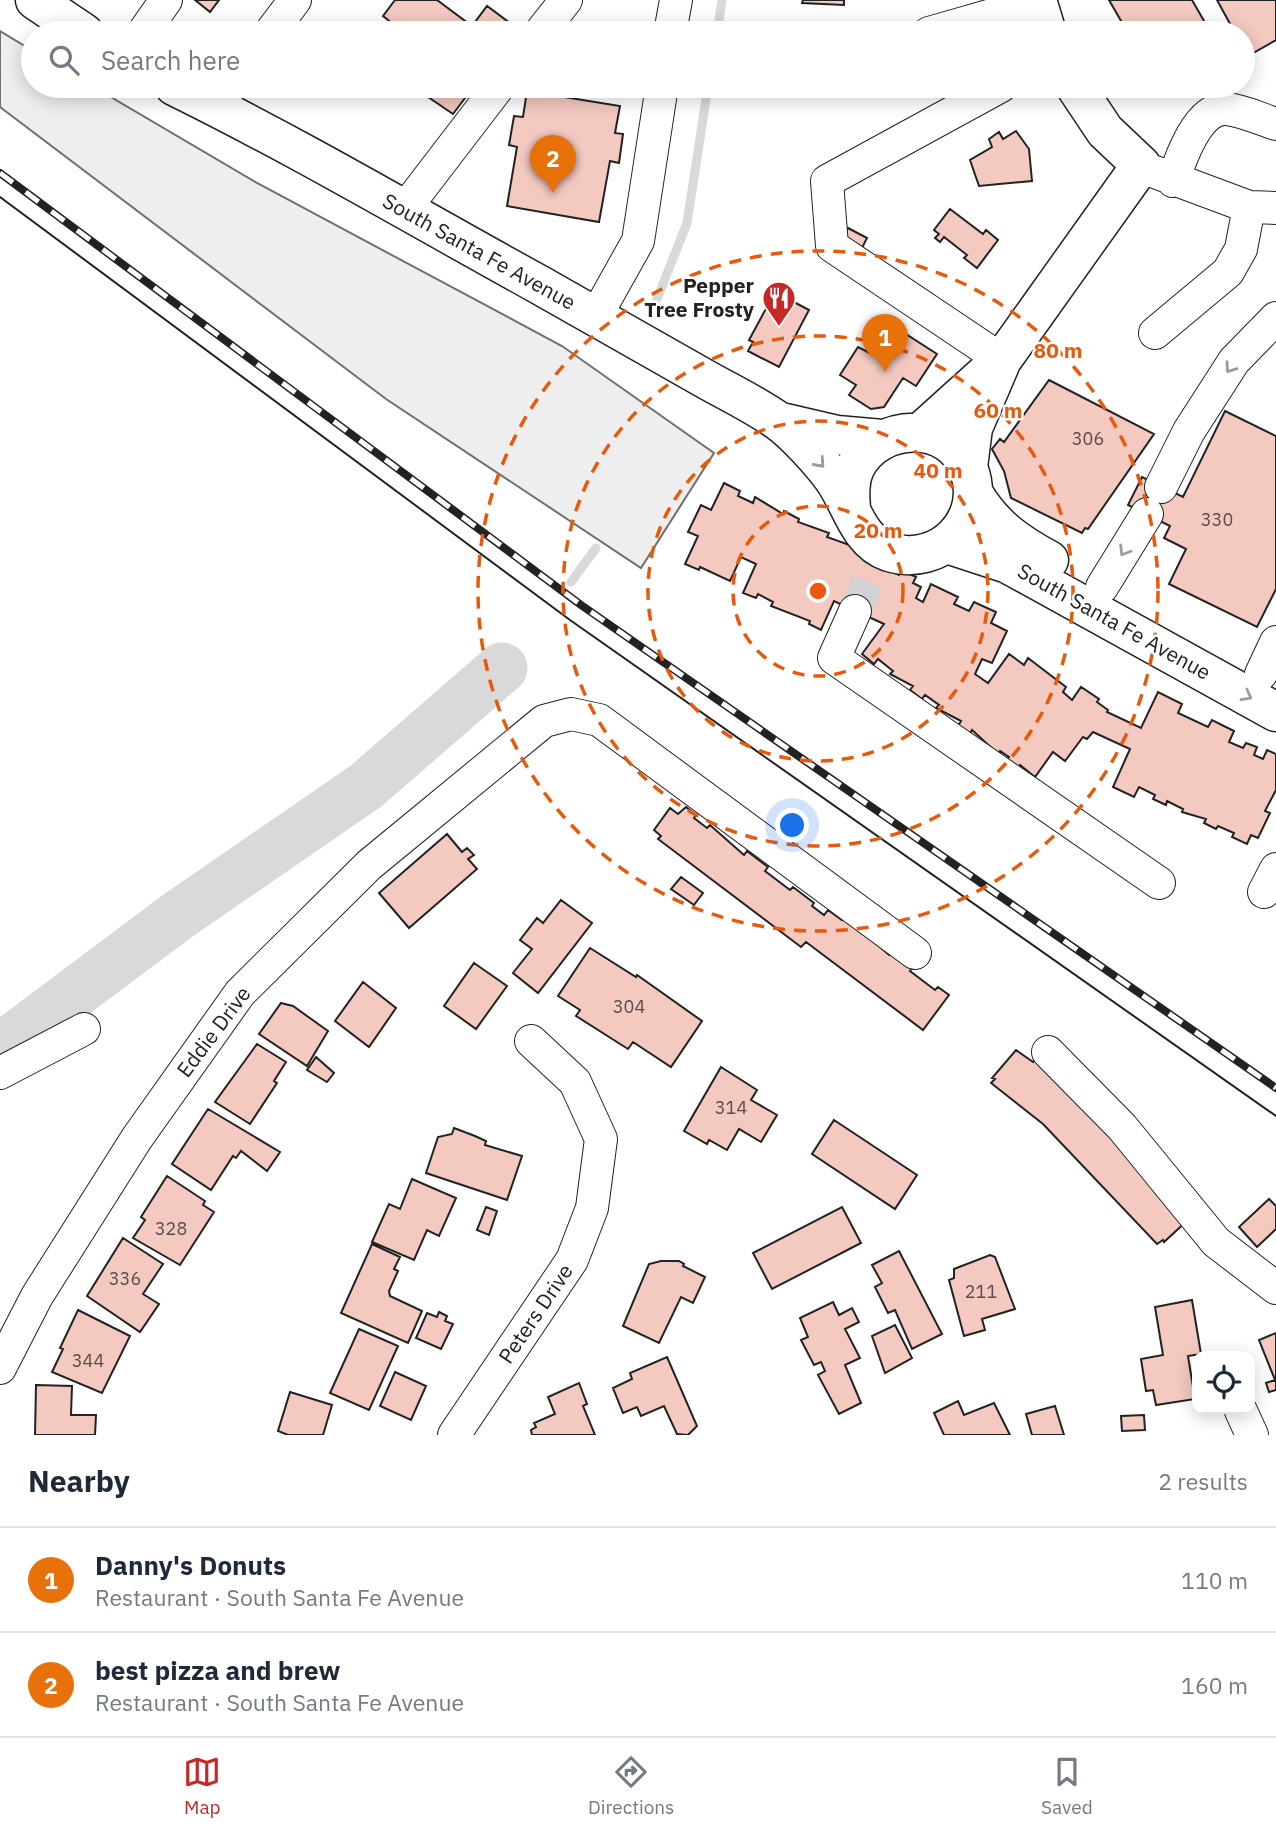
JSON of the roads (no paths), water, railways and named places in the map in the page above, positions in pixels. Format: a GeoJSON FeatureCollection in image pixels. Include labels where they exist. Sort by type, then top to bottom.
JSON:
{"type":"FeatureCollection","features":[{"type":"Feature","properties":{"kind":"main road"},"geometry":{"type":"LineString","coordinates":[[35,0],[66,21]]}},
{"type":"Feature","properties":{"kind":"main road","name":"South Santa Fe Avenue"},"geometry":{"type":"LineString","coordinates":[[226,98],[404,210],[781,422],[837,435],[882,439],[901,432],[921,432],[940,438],[957,450],[986,514],[1015,542],[1102,587],[1271,666]]}},
{"type":"Feature","properties":{"kind":"main road"},"geometry":{"type":"LineString","coordinates":[[921,432],[1002,360],[1157,173],[1105,131],[1084,98]]}},
{"type":"Feature","properties":{"kind":"main road"},"geometry":{"type":"LineString","coordinates":[[947,544],[968,521],[973,428],[1002,360]]}},
{"type":"Feature","properties":{"kind":"main road","name":"South Santa Fe Avenue"},"geometry":{"type":"LineString","coordinates":[[781,422],[834,479],[860,528],[879,553],[913,556],[947,544],[1008,564],[1276,712]]}},
{"type":"Feature","properties":{"kind":"main road"},"geometry":{"type":"LineString","coordinates":[[851,509],[850,488],[855,469],[866,452],[882,439]]}},
{"type":"Feature","properties":{"kind":"street"},"geometry":{"type":"LineString","coordinates":[[151,21],[166,0]]}},
{"type":"Feature","properties":{"kind":"street"},"geometry":{"type":"LineString","coordinates":[[279,21],[295,0]]}},
{"type":"Feature","properties":{"kind":"street"},"geometry":{"type":"LineString","coordinates":[[549,21],[566,0]]}},
{"type":"Feature","properties":{"kind":"street"},"geometry":{"type":"LineString","coordinates":[[672,21],[676,0]]}},
{"type":"Feature","properties":{"kind":"street"},"geometry":{"type":"LineString","coordinates":[[992,21],[1040,12]]}},
{"type":"Feature","properties":{"kind":"street"},"geometry":{"type":"LineString","coordinates":[[404,210],[490,98]]}},
{"type":"Feature","properties":{"kind":"street"},"geometry":{"type":"LineString","coordinates":[[596,316],[638,241],[660,98]]}},
{"type":"Feature","properties":{"kind":"street"},"geometry":{"type":"LineString","coordinates":[[979,98],[827,181],[831,246],[1002,360]]}},
{"type":"Feature","properties":{"kind":"street"},"geometry":{"type":"LineString","coordinates":[[1155,333],[1228,272],[1262,207],[1157,173],[1185,146],[1211,114],[1225,108],[1276,124]]}},
{"type":"Feature","properties":{"kind":"street"},"geometry":{"type":"LineString","coordinates":[[1161,486],[1189,431],[1234,361],[1276,318]]}},
{"type":"Feature","properties":{"kind":"street"},"geometry":{"type":"LineString","coordinates":[[1102,587],[1147,514]]}},
{"type":"Feature","properties":{"kind":"street"},"geometry":{"type":"LineString","coordinates":[[855,611],[834,658],[1159,883]]}},
{"type":"Feature","properties":{"kind":"street","name":"Eddie Drive"},"geometry":{"type":"LineString","coordinates":[[0,1368],[37,1296],[136,1138],[240,993],[369,866],[544,722],[571,714],[599,720],[915,953]]}},
{"type":"Feature","properties":{"kind":"street"},"geometry":{"type":"LineString","coordinates":[[0,1073],[84,1029]]}},
{"type":"Feature","properties":{"kind":"street","name":"Peters Drive"},"geometry":{"type":"LineString","coordinates":[[454,1435],[572,1260],[592,1208],[601,1139],[575,1082],[531,1041]]}},
{"type":"Feature","properties":{"kind":"street"},"geometry":{"type":"LineString","coordinates":[[1048,1052],[1122,1127],[1216,1242],[1276,1288]]}},
{"type":"Feature","properties":{"kind":"waterway"},"geometry":{"type":"LineString","coordinates":[[719,21],[722,0]]}},
{"type":"Feature","properties":{"kind":"waterway"},"geometry":{"type":"LineString","coordinates":[[657,299],[687,223],[706,98]]}},
{"type":"Feature","properties":{"kind":"waterway"},"geometry":{"type":"LineString","coordinates":[[571,582],[596,548]]}},
{"type":"Feature","properties":{"kind":"waterway"},"geometry":{"type":"LineString","coordinates":[[0,1049],[176,917],[366,786],[502,668]]}},
{"type":"Feature","properties":{"kind":"tunnel"},"geometry":{"type":"LineString","coordinates":[[855,611],[878,557]]}},
{"type":"Feature","properties":{"kind":"tram line"},"geometry":{"type":"LineString","coordinates":[[0,197],[570,620],[1276,1116]]}},
{"type":"Feature","properties":{"kind":"railway"},"geometry":{"type":"LineString","coordinates":[[0,173],[581,605],[1276,1088]]}},
{"type":"Feature","properties":{"kind":"place","name":"best pizza and brew"},"geometry":{"type":"Point","coordinates":[553,193]}},
{"type":"Feature","properties":{"kind":"place","name":"Pepper Tree Frosty"},"geometry":{"type":"Point","coordinates":[779,328]}},
{"type":"Feature","properties":{"kind":"place","name":"Danny's Donuts"},"geometry":{"type":"Point","coordinates":[885,372]}}]}
